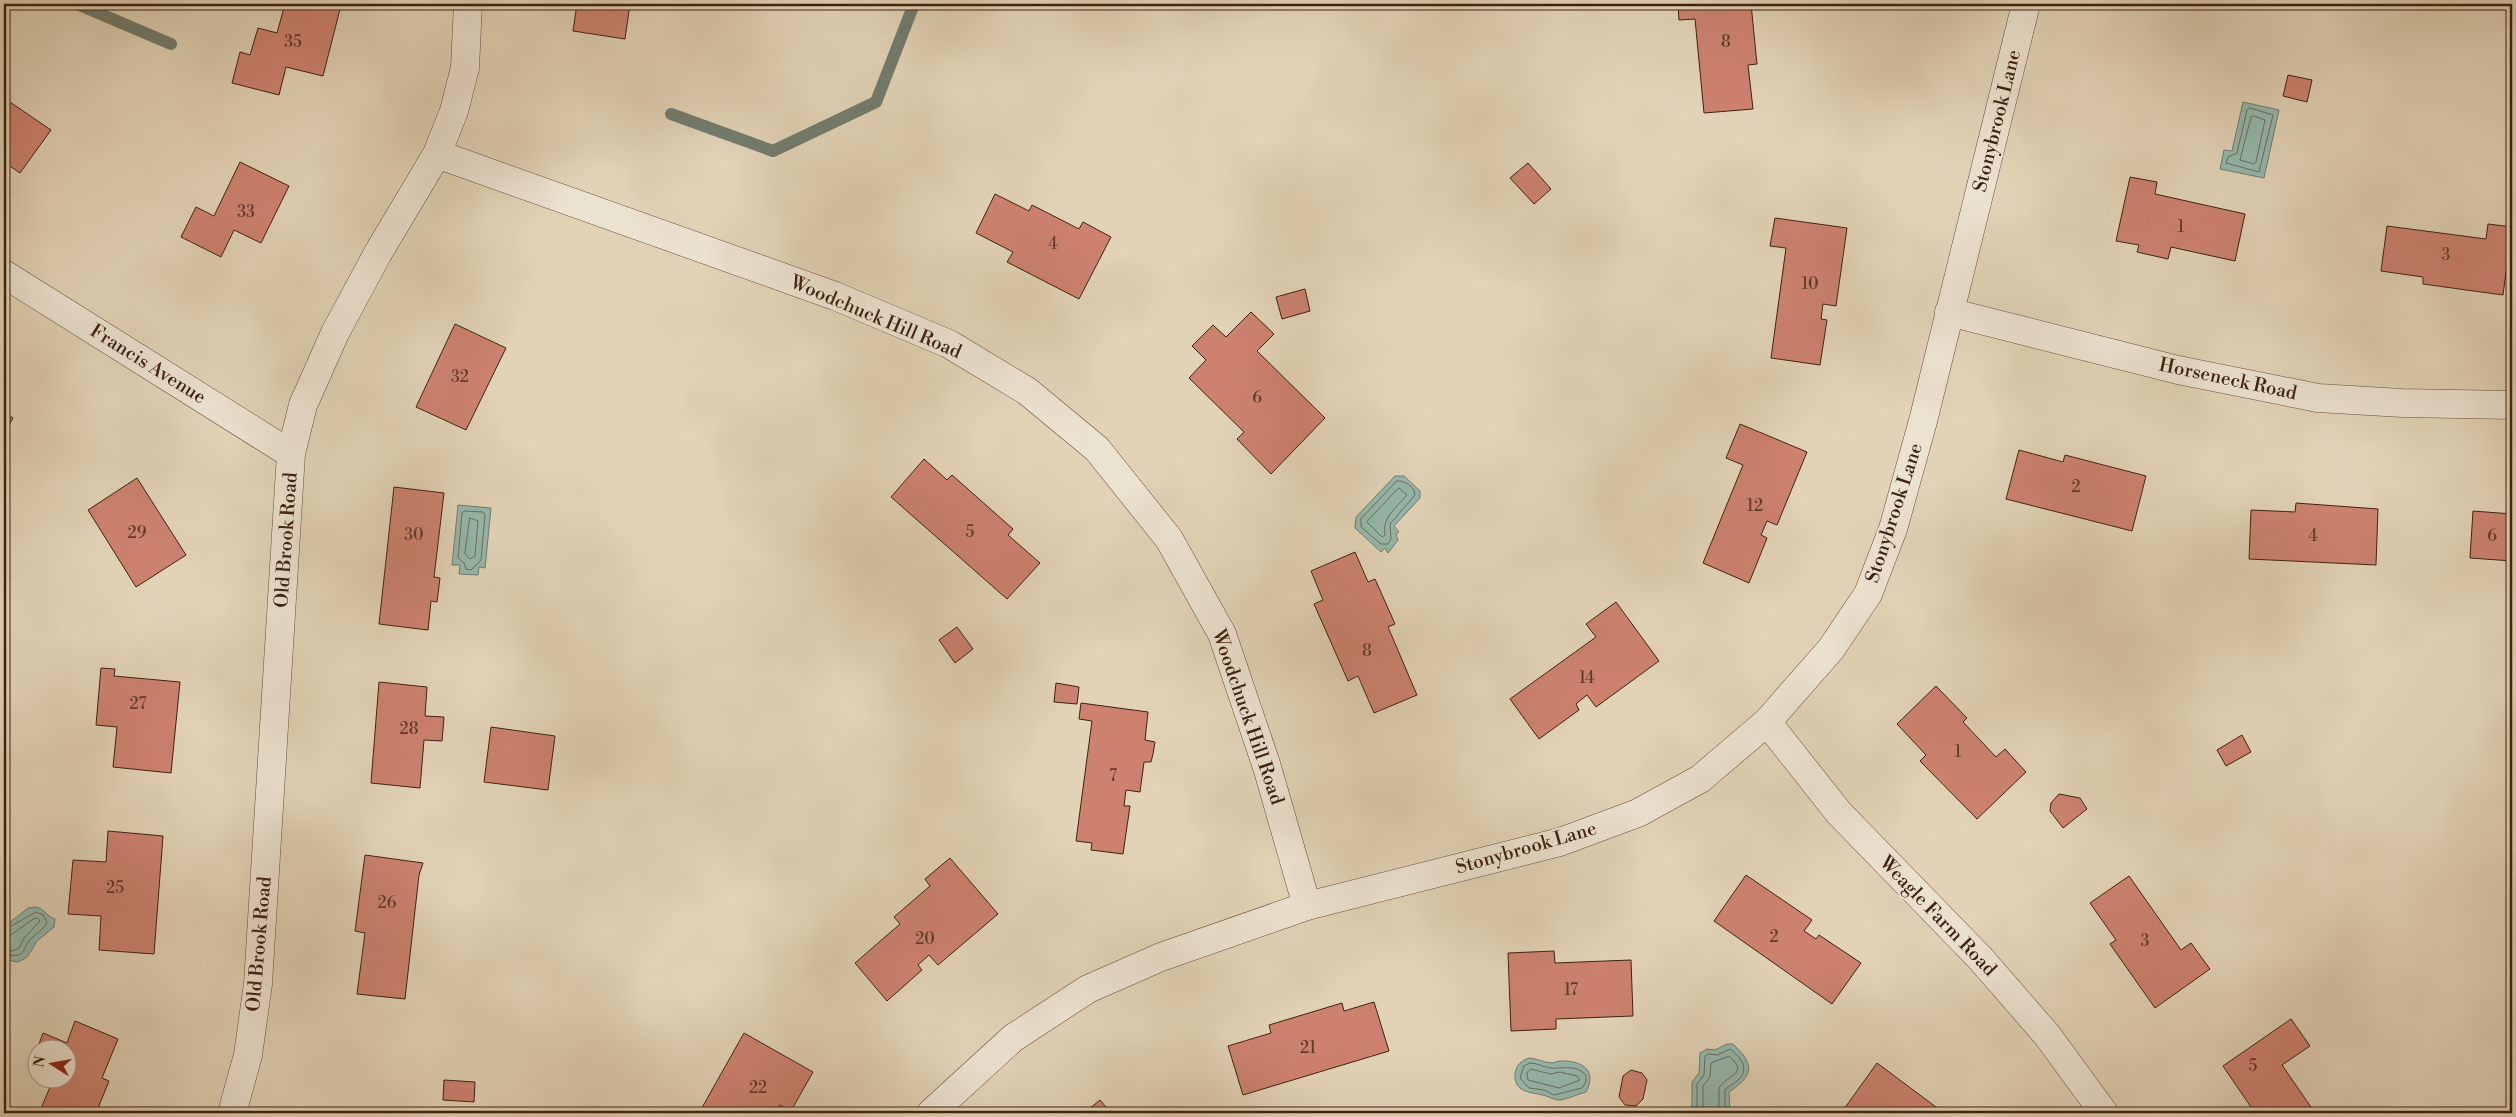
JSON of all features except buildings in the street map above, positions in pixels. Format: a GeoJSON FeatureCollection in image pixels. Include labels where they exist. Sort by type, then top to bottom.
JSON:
{"type":"FeatureCollection","features":[{"type":"Feature","properties":{"kind":"street","name":"Old Brook Road"},"geometry":{"type":"LineString","coordinates":[[232,1113],[248,1056],[258,984],[292,454],[303,405],[335,333],[378,253],[437,154],[454,111],[465,68],[468,4]]}},
{"type":"Feature","properties":{"kind":"street","name":"Stonybrook Lane"},"geometry":{"type":"LineString","coordinates":[[931,1113],[1013,1038],[1088,989],[1161,957],[1308,906],[1560,842],[1638,812],[1700,779],[1767,722],[1831,649],[1868,594],[1893,529],[2026,4]]}},
{"type":"Feature","properties":{"kind":"street","name":"Woodchuck Hill Road"},"geometry":{"type":"LineString","coordinates":[[437,154],[835,296],[949,344],[1027,391],[1097,449],[1169,539],[1222,634],[1272,783],[1308,906]]}},
{"type":"Feature","properties":{"kind":"street","name":"Francis Avenue"},"geometry":{"type":"LineString","coordinates":[[4,274],[292,454]]}},
{"type":"Feature","properties":{"kind":"street","name":"Horseneck Road"},"geometry":{"type":"LineString","coordinates":[[1949,312],[2178,370],[2318,398],[2402,403],[2512,406]]}},
{"type":"Feature","properties":{"kind":"street","name":"Weagle Farm Road"},"geometry":{"type":"LineString","coordinates":[[1767,722],[1839,813],[1980,958],[2047,1035],[2104,1113]]}},
{"type":"Feature","properties":{"kind":"water"},"geometry":{"type":"Polygon","coordinates":[[[2243,102],[2279,110],[2264,178],[2220,169],[2224,150],[2232,151],[2243,102]]]}},
{"type":"Feature","properties":{"kind":"water"},"geometry":{"type":"Polygon","coordinates":[[[1395,476],[1404,476],[1420,491],[1420,498],[1394,526],[1399,532],[1396,534],[1398,540],[1388,553],[1385,548],[1381,552],[1355,528],[1356,517],[1395,476]]]}},
{"type":"Feature","properties":{"kind":"water"},"geometry":{"type":"Polygon","coordinates":[[[458,505],[491,508],[485,568],[479,567],[478,575],[459,574],[460,565],[452,565],[458,505]]]}},
{"type":"Feature","properties":{"kind":"water"},"geometry":{"type":"Polygon","coordinates":[[[36,907],[42,909],[55,919],[54,927],[37,941],[24,959],[18,962],[6,960],[4,927],[28,908],[36,907]]]}},
{"type":"Feature","properties":{"kind":"water"},"geometry":{"type":"Polygon","coordinates":[[[1727,1044],[1733,1044],[1740,1051],[1748,1064],[1749,1070],[1743,1080],[1729,1092],[1730,1111],[1692,1113],[1692,1082],[1699,1073],[1700,1053],[1707,1049],[1715,1050],[1727,1044]]]}},
{"type":"Feature","properties":{"kind":"water"},"geometry":{"type":"Polygon","coordinates":[[[1529,1058],[1549,1063],[1568,1061],[1581,1065],[1589,1072],[1590,1078],[1586,1092],[1560,1100],[1523,1090],[1515,1080],[1516,1068],[1529,1058]]]}},
{"type":"Feature","properties":{"kind":"waterway"},"geometry":{"type":"LineString","coordinates":[[77,4],[171,44]]}},
{"type":"Feature","properties":{"kind":"waterway"},"geometry":{"type":"LineString","coordinates":[[671,114],[773,151],[876,102],[914,4]]}}]}
